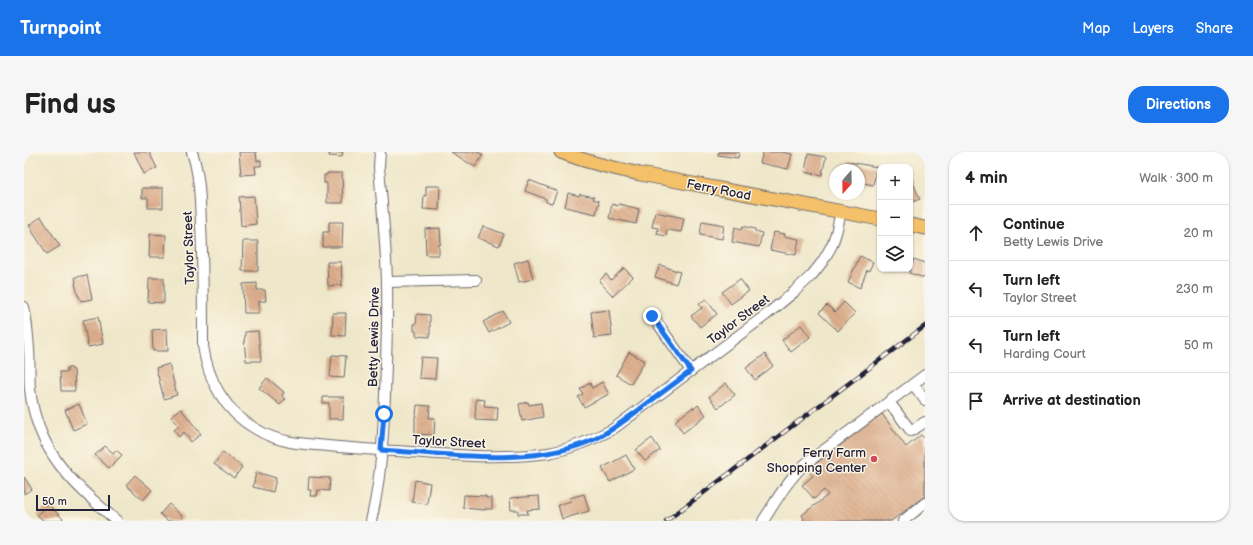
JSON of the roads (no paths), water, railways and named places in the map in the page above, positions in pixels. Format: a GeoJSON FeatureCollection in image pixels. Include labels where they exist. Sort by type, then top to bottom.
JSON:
{"type":"FeatureCollection","features":[{"type":"Feature","properties":{"kind":"main road","name":"Ferry Road"},"geometry":{"type":"LineString","coordinates":[[561,152],[610,168],[877,218]]}},
{"type":"Feature","properties":{"kind":"main road"},"geometry":{"type":"LineString","coordinates":[[913,226],[925,228]]}},
{"type":"Feature","properties":{"kind":"street","name":"Taylor Street"},"geometry":{"type":"LineString","coordinates":[[192,152],[196,161],[199,182],[203,346],[209,373],[221,397],[233,412],[242,420],[260,432],[280,440],[295,443],[500,457],[550,452],[574,447],[596,438],[613,429],[766,315],[794,292],[812,275],[823,261],[832,245],[841,212]]}},
{"type":"Feature","properties":{"kind":"street","name":"Betty Lewis Drive"},"geometry":{"type":"LineString","coordinates":[[371,521],[375,502],[381,450],[387,347],[387,282],[379,167],[380,152]]}},
{"type":"Feature","properties":{"kind":"street"},"geometry":{"type":"LineString","coordinates":[[387,282],[476,280]]}},
{"type":"Feature","properties":{"kind":"street"},"geometry":{"type":"LineString","coordinates":[[24,307],[29,349],[30,388],[38,426],[45,443],[55,460],[70,478],[86,495],[117,521]]}},
{"type":"Feature","properties":{"kind":"street"},"geometry":{"type":"LineString","coordinates":[[652,316],[691,371]]}},
{"type":"Feature","properties":{"kind":"street"},"geometry":{"type":"LineString","coordinates":[[763,521],[796,472],[925,375]]}},
{"type":"Feature","properties":{"kind":"street"},"geometry":{"type":"LineString","coordinates":[[913,384],[925,400]]}},
{"type":"Feature","properties":{"kind":"street"},"geometry":{"type":"LineString","coordinates":[[889,402],[911,431],[925,422]]}},
{"type":"Feature","properties":{"kind":"street"},"geometry":{"type":"LineString","coordinates":[[903,521],[925,503]]}},
{"type":"Feature","properties":{"kind":"railway"},"geometry":{"type":"LineString","coordinates":[[666,521],[925,326]]}},
{"type":"Feature","properties":{"kind":"place","name":"Ferry Farm Shopping Center"},"geometry":{"type":"Point","coordinates":[874,459]}}]}
